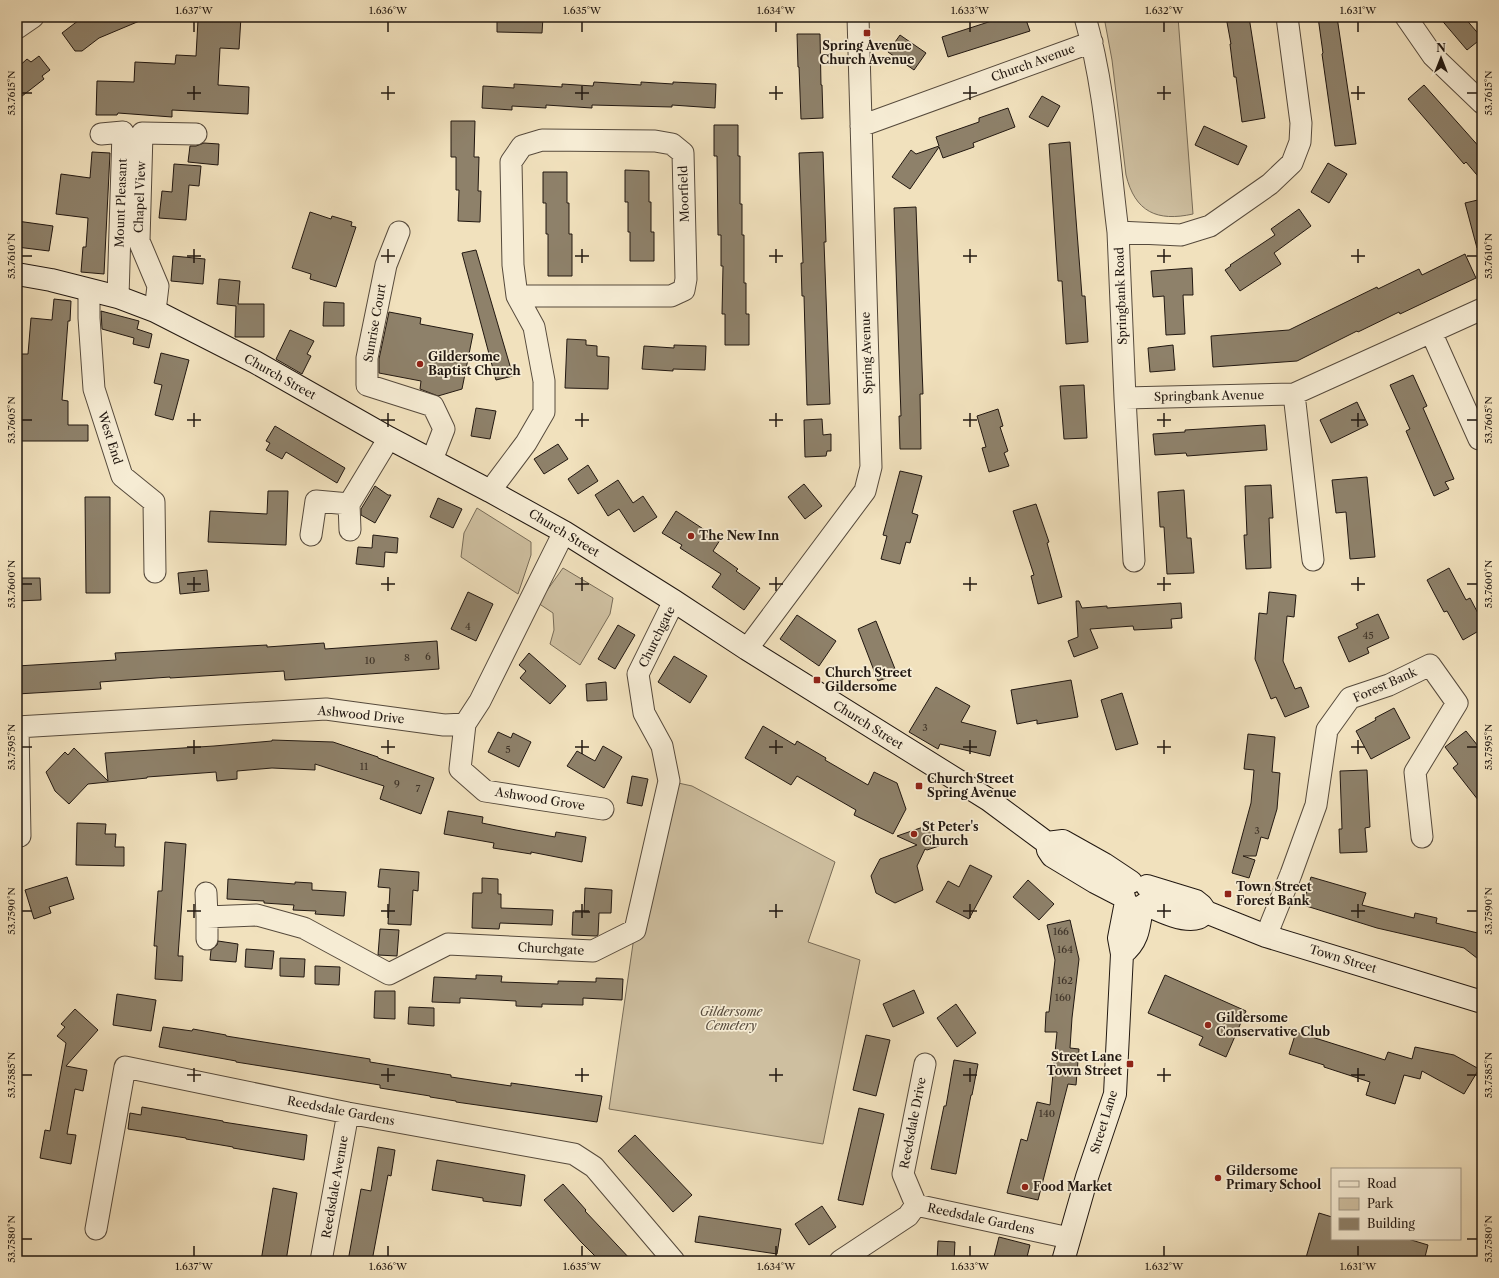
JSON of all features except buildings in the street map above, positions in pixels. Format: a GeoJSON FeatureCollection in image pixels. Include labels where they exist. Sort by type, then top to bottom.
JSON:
{"type":"FeatureCollection","features":[{"type":"Feature","properties":{"kind":"main road","name":"Church Street"},"geometry":{"type":"LineString","coordinates":[[17,274],[51,280],[118,297],[154,311],[255,362],[389,438],[564,532],[747,649],[989,800],[1047,843],[1048,850],[1052,856],[1095,882],[1136,896]]}},
{"type":"Feature","properties":{"kind":"main road","name":"Town Street"},"geometry":{"type":"LineString","coordinates":[[1136,896],[1171,915],[1190,919],[1198,918],[1206,912],[1266,936],[1482,1002]]}},
{"type":"Feature","properties":{"kind":"main road","name":"Street Lane"},"geometry":{"type":"LineString","coordinates":[[1063,1261],[1087,1177],[1115,1094],[1122,954],[1119,938],[1136,896]]}},
{"type":"Feature","properties":{"kind":"street"},"geometry":{"type":"LineString","coordinates":[[17,28],[33,17]]}},
{"type":"Feature","properties":{"kind":"street","name":"Spring Avenue"},"geometry":{"type":"LineString","coordinates":[[747,649],[865,491],[871,466],[858,17]]}},
{"type":"Feature","properties":{"kind":"street","name":"Church Avenue"},"geometry":{"type":"LineString","coordinates":[[1085,17],[1092,42],[1099,78],[1118,232]]}},
{"type":"Feature","properties":{"kind":"street","name":"Springbank Road"},"geometry":{"type":"LineString","coordinates":[[1134,561],[1118,232],[1181,235],[1210,226],[1270,184],[1292,163],[1300,142],[1301,123],[1287,17]]}},
{"type":"Feature","properties":{"kind":"street"},"geometry":{"type":"LineString","coordinates":[[1406,17],[1433,56],[1482,104]]}},
{"type":"Feature","properties":{"kind":"street","name":"Church Avenue"},"geometry":{"type":"LineString","coordinates":[[861,126],[1092,42]]}},
{"type":"Feature","properties":{"kind":"street","name":"Mount Pleasant"},"geometry":{"type":"LineString","coordinates":[[101,134],[123,132],[118,297]]}},
{"type":"Feature","properties":{"kind":"street","name":"Chapel View"},"geometry":{"type":"LineString","coordinates":[[154,311],[158,286],[139,241],[142,133],[196,134]]}},
{"type":"Feature","properties":{"kind":"street","name":"Moorfield"},"geometry":{"type":"LineString","coordinates":[[490,491],[526,443],[544,412],[544,381],[534,327],[517,296],[513,266],[511,162],[522,146],[542,140],[656,141],[672,144],[683,153],[686,279],[684,290],[671,296],[517,296]]}},
{"type":"Feature","properties":{"kind":"street","name":"Sunrise Court"},"geometry":{"type":"LineString","coordinates":[[399,232],[386,265],[367,358],[367,385],[433,406],[444,429],[432,460]]}},
{"type":"Feature","properties":{"kind":"street","name":"West End"},"geometry":{"type":"LineString","coordinates":[[89,290],[89,318],[94,389],[122,476],[154,502],[155,572]]}},
{"type":"Feature","properties":{"kind":"street","name":"Springbank Avenue"},"geometry":{"type":"LineString","coordinates":[[1125,398],[1294,394],[1482,309]]}},
{"type":"Feature","properties":{"kind":"street"},"geometry":{"type":"LineString","coordinates":[[1431,332],[1479,439]]}},
{"type":"Feature","properties":{"kind":"street"},"geometry":{"type":"LineString","coordinates":[[1294,394],[1313,560]]}},
{"type":"Feature","properties":{"kind":"street"},"geometry":{"type":"LineString","coordinates":[[350,530],[349,504],[389,438]]}},
{"type":"Feature","properties":{"kind":"street"},"geometry":{"type":"LineString","coordinates":[[311,535],[316,501],[349,504]]}},
{"type":"Feature","properties":{"kind":"street"},"geometry":{"type":"LineString","coordinates":[[465,724],[480,701],[564,532]]}},
{"type":"Feature","properties":{"kind":"street","name":"Churchgate"},"geometry":{"type":"LineString","coordinates":[[207,917],[257,915],[304,928],[389,974],[448,944],[593,951],[635,930],[669,780],[662,746],[644,713],[638,674],[674,601]]}},
{"type":"Feature","properties":{"kind":"street","name":"Forest Bank"},"geometry":{"type":"LineString","coordinates":[[1266,936],[1291,874],[1316,805],[1327,730],[1350,698],[1389,685],[1430,665],[1457,703],[1415,772],[1422,837]]}},
{"type":"Feature","properties":{"kind":"street","name":"Ashwood Drive"},"geometry":{"type":"LineString","coordinates":[[20,836],[18,727],[326,710],[444,725],[465,724]]}},
{"type":"Feature","properties":{"kind":"street","name":"Ashwood Grove"},"geometry":{"type":"LineString","coordinates":[[465,724],[460,769],[485,791],[602,809]]}},
{"type":"Feature","properties":{"kind":"street"},"geometry":{"type":"LineString","coordinates":[[206,893],[207,939]]}},
{"type":"Feature","properties":{"kind":"street","name":"Reedsdale Drive"},"geometry":{"type":"LineString","coordinates":[[916,1204],[903,1174],[925,1064]]}},
{"type":"Feature","properties":{"kind":"street","name":"Reedsdale Gardens"},"geometry":{"type":"LineString","coordinates":[[96,1229],[125,1067],[348,1112],[574,1154],[594,1166],[674,1261]]}},
{"type":"Feature","properties":{"kind":"street","name":"Reedsdale Avenue"},"geometry":{"type":"LineString","coordinates":[[321,1261],[348,1112]]}},
{"type":"Feature","properties":{"kind":"street","name":"Reedsdale Gardens"},"geometry":{"type":"LineString","coordinates":[[840,1261],[908,1216],[916,1204],[1069,1238]]}},
{"type":"Feature","properties":{"kind":"green space"},"geometry":{"type":"Polygon","coordinates":[[[1104,17],[1178,17],[1193,214],[1180,216],[1158,215],[1142,206],[1135,198],[1130,188],[1126,175],[1112,60],[1104,17]]]}},
{"type":"Feature","properties":{"kind":"green space"},"geometry":{"type":"Polygon","coordinates":[[[477,508],[531,542],[531,555],[518,594],[461,557],[464,533],[477,508]]]}},
{"type":"Feature","properties":{"kind":"green space"},"geometry":{"type":"Polygon","coordinates":[[[563,568],[613,598],[610,614],[580,665],[550,644],[554,630],[553,613],[538,603],[563,568]]]}},
{"type":"Feature","properties":{"kind":"green space","name":"Gildersome Cemetery"},"geometry":{"type":"Polygon","coordinates":[[[669,781],[692,786],[835,862],[808,942],[860,960],[823,1144],[609,1109],[635,930],[669,781]]]}},
{"type":"Feature","properties":{"kind":"place","name":"Spring Avenue Church Avenue"},"geometry":{"type":"Point","coordinates":[867,33]}},
{"type":"Feature","properties":{"kind":"place","name":"Gildersome Baptist Church"},"geometry":{"type":"Point","coordinates":[420,364]}},
{"type":"Feature","properties":{"kind":"place","name":"The New Inn"},"geometry":{"type":"Point","coordinates":[691,536]}},
{"type":"Feature","properties":{"kind":"place","name":"Church Street Gildersome"},"geometry":{"type":"Point","coordinates":[817,680]}},
{"type":"Feature","properties":{"kind":"place","name":"Church Street Spring Avenue"},"geometry":{"type":"Point","coordinates":[919,786]}},
{"type":"Feature","properties":{"kind":"place","name":"St Peter's Church"},"geometry":{"type":"Point","coordinates":[914,834]}},
{"type":"Feature","properties":{"kind":"place","name":"Town Street Forest Bank"},"geometry":{"type":"Point","coordinates":[1228,894]}},
{"type":"Feature","properties":{"kind":"place","name":"Gildersome Conservative Club"},"geometry":{"type":"Point","coordinates":[1208,1025]}},
{"type":"Feature","properties":{"kind":"place","name":"Street Lane Town Street"},"geometry":{"type":"Point","coordinates":[1130,1064]}},
{"type":"Feature","properties":{"kind":"place","name":"Gildersome Primary School"},"geometry":{"type":"Point","coordinates":[1218,1178]}},
{"type":"Feature","properties":{"kind":"place","name":"Food Market"},"geometry":{"type":"Point","coordinates":[1025,1187]}}]}
